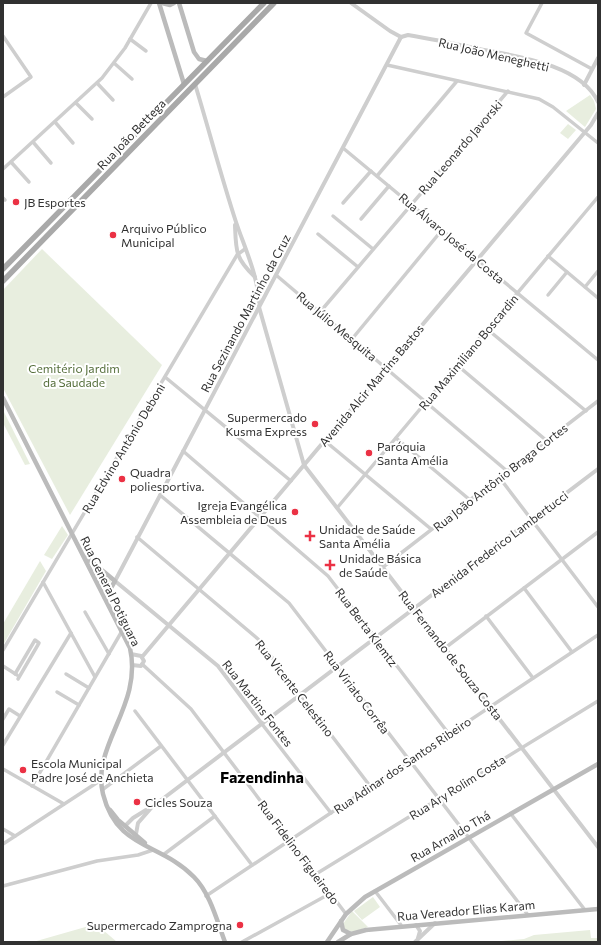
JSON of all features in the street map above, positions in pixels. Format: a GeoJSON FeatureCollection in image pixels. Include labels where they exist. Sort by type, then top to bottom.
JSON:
{"type":"FeatureCollection","features":[{"type":"Feature","properties":{"kind":"main road"},"geometry":{"type":"LineString","coordinates":[[174,3],[170,5],[161,3],[184,84]]}},
{"type":"Feature","properties":{"kind":"main road"},"geometry":{"type":"LineString","coordinates":[[179,3],[194,52],[199,59],[207,61]]}},
{"type":"Feature","properties":{"kind":"main road","name":"Rua João Bettega"},"geometry":{"type":"LineString","coordinates":[[3,269],[264,3]]}},
{"type":"Feature","properties":{"kind":"main road","name":"Rua João Bettega"},"geometry":{"type":"LineString","coordinates":[[3,281],[274,3]]}},
{"type":"Feature","properties":{"kind":"main road"},"geometry":{"type":"LineString","coordinates":[[236,31],[241,37]]}},
{"type":"Feature","properties":{"kind":"main road"},"geometry":{"type":"LineString","coordinates":[[173,95],[179,101]]}},
{"type":"Feature","properties":{"kind":"main road"},"geometry":{"type":"LineString","coordinates":[[75,196],[81,201]]}},
{"type":"Feature","properties":{"kind":"main road"},"geometry":{"type":"LineString","coordinates":[[68,202],[74,208]]}},
{"type":"Feature","properties":{"kind":"main road","name":"Rua General Potiguara"},"geometry":{"type":"LineString","coordinates":[[3,398],[84,555],[122,631],[131,654],[132,665],[130,691],[104,757],[101,780],[106,804],[116,825],[130,837],[152,849],[192,875],[200,884],[225,942]]}},
{"type":"Feature","properties":{"kind":"main road","name":"Rua Martins Fontes"},"geometry":{"type":"LineString","coordinates":[[84,555],[114,581]]}},
{"type":"Feature","properties":{"kind":"main road","name":"Rua Sezinando Martinho da Cruz"},"geometry":{"type":"LineString","coordinates":[[105,598],[114,581]]}},
{"type":"Feature","properties":{"kind":"main road","name":"Rua Arnaldo Thá"},"geometry":{"type":"LineString","coordinates":[[327,942],[341,920],[360,900],[598,764]]}},
{"type":"Feature","properties":{"kind":"main road","name":"Rua General Potiguara"},"geometry":{"type":"LineString","coordinates":[[106,804],[115,817],[152,849]]}},
{"type":"Feature","properties":{"kind":"main road"},"geometry":{"type":"LineString","coordinates":[[125,826],[130,837]]}},
{"type":"Feature","properties":{"kind":"main road","name":"Rua Vereador Elias Karam"},"geometry":{"type":"LineString","coordinates":[[338,942],[351,934],[363,930],[401,925],[598,909]]}},
{"type":"Feature","properties":{"kind":"main road"},"geometry":{"type":"LineString","coordinates":[[341,920],[343,930],[351,934]]}},
{"type":"Feature","properties":{"kind":"street"},"geometry":{"type":"LineString","coordinates":[[3,169],[97,83],[114,63],[151,3]]}},
{"type":"Feature","properties":{"kind":"street"},"geometry":{"type":"LineString","coordinates":[[351,3],[390,32],[402,37]]}},
{"type":"Feature","properties":{"kind":"street"},"geometry":{"type":"LineString","coordinates":[[542,3],[526,33],[592,69]]}},
{"type":"Feature","properties":{"kind":"street","name":"Rua João Meneghetti"},"geometry":{"type":"LineString","coordinates":[[402,37],[408,35],[536,61],[560,70],[584,85],[594,95],[598,102]]}},
{"type":"Feature","properties":{"kind":"street"},"geometry":{"type":"LineString","coordinates":[[3,36],[31,77],[3,97]]}},
{"type":"Feature","properties":{"kind":"street","name":"Rua Sezinando Martinho da Cruz"},"geometry":{"type":"LineString","coordinates":[[114,581],[402,37]]}},
{"type":"Feature","properties":{"kind":"street"},"geometry":{"type":"LineString","coordinates":[[130,39],[146,51]]}},
{"type":"Feature","properties":{"kind":"street"},"geometry":{"type":"LineString","coordinates":[[584,85],[598,58]]}},
{"type":"Feature","properties":{"kind":"street"},"geometry":{"type":"LineString","coordinates":[[114,63],[132,79]]}},
{"type":"Feature","properties":{"kind":"street"},"geometry":{"type":"LineString","coordinates":[[387,65],[508,91],[544,101],[598,143]]}},
{"type":"Feature","properties":{"kind":"street"},"geometry":{"type":"LineString","coordinates":[[377,176],[457,81]]}},
{"type":"Feature","properties":{"kind":"street"},"geometry":{"type":"LineString","coordinates":[[97,83],[113,100]]}},
{"type":"Feature","properties":{"kind":"street","name":"Rua Fernando de Souza Costa"},"geometry":{"type":"LineString","coordinates":[[195,84],[255,278],[259,307],[304,465],[598,847]]}},
{"type":"Feature","properties":{"kind":"street","name":"Rua Leonardo Javorski"},"geometry":{"type":"LineString","coordinates":[[320,312],[508,91]]}},
{"type":"Feature","properties":{"kind":"street"},"geometry":{"type":"LineString","coordinates":[[76,103],[92,119]]}},
{"type":"Feature","properties":{"kind":"street","name":"Avenida Alcir Martins Bastos"},"geometry":{"type":"LineString","coordinates":[[142,657],[585,132],[598,113]]}},
{"type":"Feature","properties":{"kind":"street"},"geometry":{"type":"LineString","coordinates":[[55,122],[73,143]]}},
{"type":"Feature","properties":{"kind":"street"},"geometry":{"type":"LineString","coordinates":[[33,142],[51,163]]}},
{"type":"Feature","properties":{"kind":"street","name":"Rua Álvaro José da Costa"},"geometry":{"type":"LineString","coordinates":[[343,148],[598,360]]}},
{"type":"Feature","properties":{"kind":"street"},"geometry":{"type":"LineString","coordinates":[[11,162],[29,182]]}},
{"type":"Feature","properties":{"kind":"street"},"geometry":{"type":"LineString","coordinates":[[343,203],[371,171]]}},
{"type":"Feature","properties":{"kind":"street"},"geometry":{"type":"LineString","coordinates":[[361,219],[389,186]]}},
{"type":"Feature","properties":{"kind":"street","name":"Rua Maximiliano Boscardin"},"geometry":{"type":"LineString","coordinates":[[337,508],[598,197]]}},
{"type":"Feature","properties":{"kind":"street"},"geometry":{"type":"LineString","coordinates":[[333,216],[373,249]]}},
{"type":"Feature","properties":{"kind":"street","name":"Rua Fernando de Souza Costa"},"geometry":{"type":"LineString","coordinates":[[236,220],[235,243],[237,255]]}},
{"type":"Feature","properties":{"kind":"street"},"geometry":{"type":"LineString","coordinates":[[352,340],[442,230]]}},
{"type":"Feature","properties":{"kind":"street"},"geometry":{"type":"LineString","coordinates":[[318,234],[358,267]]}},
{"type":"Feature","properties":{"kind":"street","name":"Rua Edvino Antônio Deboni"},"geometry":{"type":"LineString","coordinates":[[3,650],[237,255],[245,249]]}},
{"type":"Feature","properties":{"kind":"street"},"geometry":{"type":"LineString","coordinates":[[237,255],[242,264],[255,278]]}},
{"type":"Feature","properties":{"kind":"street"},"geometry":{"type":"LineString","coordinates":[[548,256],[598,298]]}},
{"type":"Feature","properties":{"kind":"street"},"geometry":{"type":"LineString","coordinates":[[585,287],[598,271]]}},
{"type":"Feature","properties":{"kind":"street"},"geometry":{"type":"LineString","coordinates":[[548,295],[567,272]]}},
{"type":"Feature","properties":{"kind":"street","name":"Rua Júlio Mesquita"},"geometry":{"type":"LineString","coordinates":[[276,275],[507,471]]}},
{"type":"Feature","properties":{"kind":"street"},"geometry":{"type":"LineString","coordinates":[[487,329],[586,411]]}},
{"type":"Feature","properties":{"kind":"street"},"geometry":{"type":"LineString","coordinates":[[457,365],[547,441]]}},
{"type":"Feature","properties":{"kind":"street"},"geometry":{"type":"LineString","coordinates":[[165,377],[291,481]]}},
{"type":"Feature","properties":{"kind":"street","name":"Rua João Antônio Braga Cortes"},"geometry":{"type":"LineString","coordinates":[[383,567],[598,402]]}},
{"type":"Feature","properties":{"kind":"street"},"geometry":{"type":"LineString","coordinates":[[396,438],[470,500]]}},
{"type":"Feature","properties":{"kind":"street"},"geometry":{"type":"LineString","coordinates":[[325,441],[431,529]]}},
{"type":"Feature","properties":{"kind":"street","name":"Rua Berta Klemtz"},"geometry":{"type":"LineString","coordinates":[[183,451],[328,576],[449,734]]}},
{"type":"Feature","properties":{"kind":"street","name":"Avenida Frederico Lambertucci"},"geometry":{"type":"LineString","coordinates":[[125,826],[132,818],[152,807],[598,469]]}},
{"type":"Feature","properties":{"kind":"street"},"geometry":{"type":"LineString","coordinates":[[499,477],[598,607]]}},
{"type":"Feature","properties":{"kind":"street","name":"Rua Viriato Corrêa"},"geometry":{"type":"LineString","coordinates":[[160,494],[289,603],[528,914]]}},
{"type":"Feature","properties":{"kind":"street"},"geometry":{"type":"LineString","coordinates":[[445,648],[598,532]]}},
{"type":"Feature","properties":{"kind":"street","name":"Rua Vicente Celestino"},"geometry":{"type":"LineString","coordinates":[[137,537],[256,637],[370,786]]}},
{"type":"Feature","properties":{"kind":"street","name":"Rua Martins Fontes"},"geometry":{"type":"LineString","coordinates":[[114,581],[218,666],[331,813]]}},
{"type":"Feature","properties":{"kind":"street"},"geometry":{"type":"LineString","coordinates":[[43,582],[95,677]]}},
{"type":"Feature","properties":{"kind":"street"},"geometry":{"type":"LineString","coordinates":[[524,588],[572,652]]}},
{"type":"Feature","properties":{"kind":"street"},"geometry":{"type":"LineString","coordinates":[[85,612],[109,654]]}},
{"type":"Feature","properties":{"kind":"street"},"geometry":{"type":"LineString","coordinates":[[486,616],[533,678]]}},
{"type":"Feature","properties":{"kind":"street"},"geometry":{"type":"LineString","coordinates":[[32,786],[122,631]]}},
{"type":"Feature","properties":{"kind":"street"},"geometry":{"type":"LineString","coordinates":[[3,745],[71,633]]}},
{"type":"Feature","properties":{"kind":"street","name":"Rua Adinar dos Santos Ribeiro"},"geometry":{"type":"LineString","coordinates":[[206,896],[598,634]]}},
{"type":"Feature","properties":{"kind":"street"},"geometry":{"type":"LineString","coordinates":[[3,666],[19,678],[39,643],[35,640],[15,674]]}},
{"type":"Feature","properties":{"kind":"street"},"geometry":{"type":"LineString","coordinates":[[131,654],[142,657],[142,664],[138,666],[132,665]]}},
{"type":"Feature","properties":{"kind":"street","name":"Rua Fidelino Figueiredo"},"geometry":{"type":"LineString","coordinates":[[142,664],[186,703],[346,914]]}},
{"type":"Feature","properties":{"kind":"street"},"geometry":{"type":"LineString","coordinates":[[66,674],[89,688]]}},
{"type":"Feature","properties":{"kind":"street"},"geometry":{"type":"LineString","coordinates":[[57,692],[79,705]]}},
{"type":"Feature","properties":{"kind":"street","name":"Rua Ary Rolim Costa"},"geometry":{"type":"LineString","coordinates":[[316,874],[598,701]]}},
{"type":"Feature","properties":{"kind":"street"},"geometry":{"type":"LineString","coordinates":[[3,719],[9,710],[20,716]]}},
{"type":"Feature","properties":{"kind":"street"},"geometry":{"type":"LineString","coordinates":[[135,711],[252,865]]}},
{"type":"Feature","properties":{"kind":"street"},"geometry":{"type":"LineString","coordinates":[[102,790],[161,746]]}},
{"type":"Feature","properties":{"kind":"street"},"geometry":{"type":"LineString","coordinates":[[3,769],[64,804]]}},
{"type":"Feature","properties":{"kind":"street"},"geometry":{"type":"LineString","coordinates":[[3,844],[101,780]]}},
{"type":"Feature","properties":{"kind":"street","name":"Avenida Frederico Lambertucci"},"geometry":{"type":"LineString","coordinates":[[136,834],[138,822],[152,807]]}},
{"type":"Feature","properties":{"kind":"street"},"geometry":{"type":"LineString","coordinates":[[511,814],[585,910]]}},
{"type":"Feature","properties":{"kind":"street"},"geometry":{"type":"LineString","coordinates":[[163,856],[215,816]]}},
{"type":"Feature","properties":{"kind":"street"},"geometry":{"type":"LineString","coordinates":[[3,829],[15,836]]}},
{"type":"Feature","properties":{"kind":"street"},"geometry":{"type":"LineString","coordinates":[[3,886],[97,861],[138,855],[152,849]]}},
{"type":"Feature","properties":{"kind":"street"},"geometry":{"type":"LineString","coordinates":[[375,891],[401,925]]}},
{"type":"Feature","properties":{"kind":"street"},"geometry":{"type":"LineString","coordinates":[[242,942],[331,893]]}},
{"type":"Feature","properties":{"kind":"street"},"geometry":{"type":"LineString","coordinates":[[416,941],[435,922]]}},
{"type":"Feature","properties":{"kind":"street"},"geometry":{"type":"LineString","coordinates":[[415,924],[420,931],[416,941]]}},
{"type":"Feature","properties":{"kind":"green space"},"geometry":{"type":"Polygon","coordinates":[[[590,95],[594,101],[596,109],[585,127],[566,111],[590,95]]]}},
{"type":"Feature","properties":{"kind":"green space"},"geometry":{"type":"Polygon","coordinates":[[[568,124],[576,130],[568,139],[560,133],[568,124]]]}},
{"type":"Feature","properties":{"kind":"green space","name":"Cemitério Jardim da Saudade"},"geometry":{"type":"Polygon","coordinates":[[[42,249],[162,365],[70,515],[3,388],[3,290],[42,249]]]}},
{"type":"Feature","properties":{"kind":"green space"},"geometry":{"type":"Polygon","coordinates":[[[3,410],[30,464],[25,465],[3,423],[3,410]]]}},
{"type":"Feature","properties":{"kind":"green space"},"geometry":{"type":"Polygon","coordinates":[[[62,526],[68,535],[52,559],[44,555],[62,526]]]}},
{"type":"Feature","properties":{"kind":"green space"},"geometry":{"type":"Polygon","coordinates":[[[40,561],[46,571],[3,645],[3,624],[40,561]]]}},
{"type":"Feature","properties":{"kind":"green space"},"geometry":{"type":"Polygon","coordinates":[[[94,567],[111,581],[105,591],[94,567]]]}},
{"type":"Feature","properties":{"kind":"green space"},"geometry":{"type":"Polygon","coordinates":[[[373,897],[380,907],[362,920],[354,911],[373,897]]]}},
{"type":"Feature","properties":{"kind":"green space"},"geometry":{"type":"Polygon","coordinates":[[[352,911],[368,927],[353,932],[345,929],[343,924],[352,911]]]}},
{"type":"Feature","properties":{"kind":"green space"},"geometry":{"type":"Polygon","coordinates":[[[96,924],[117,942],[33,942],[96,924]]]}},
{"type":"Feature","properties":{"kind":"green space"},"geometry":{"type":"Polygon","coordinates":[[[590,930],[591,938],[598,938],[598,942],[491,942],[524,939],[534,935],[590,930]]]}},
{"type":"Feature","properties":{"kind":"place","name":"JB Esportes"},"geometry":{"type":"Point","coordinates":[16,202]}},
{"type":"Feature","properties":{"kind":"place","name":"Arquivo Público Municipal"},"geometry":{"type":"Point","coordinates":[113,235]}},
{"type":"Feature","properties":{"kind":"place","name":"Supermercado Kusma Express"},"geometry":{"type":"Point","coordinates":[315,424]}},
{"type":"Feature","properties":{"kind":"place","name":"Paróquia Santa Amélia"},"geometry":{"type":"Point","coordinates":[369,453]}},
{"type":"Feature","properties":{"kind":"place","name":"Quadra poliesportiva."},"geometry":{"type":"Point","coordinates":[122,479]}},
{"type":"Feature","properties":{"kind":"place","name":"Igreja Evangélica Assembleia de Deus"},"geometry":{"type":"Point","coordinates":[295,512]}},
{"type":"Feature","properties":{"kind":"place","name":"Unidade de Saúde Santa Amélia"},"geometry":{"type":"Point","coordinates":[310,536]}},
{"type":"Feature","properties":{"kind":"place","name":"Unidade Básica de Saúde"},"geometry":{"type":"Point","coordinates":[330,565]}},
{"type":"Feature","properties":{"kind":"place","name":"Escola Municipal Padre José de Anchieta"},"geometry":{"type":"Point","coordinates":[23,770]}},
{"type":"Feature","properties":{"kind":"place","name":"Cicles Souza"},"geometry":{"type":"Point","coordinates":[137,802]}},
{"type":"Feature","properties":{"kind":"place","name":"Supermercado Zamprogna"},"geometry":{"type":"Point","coordinates":[240,925]}},
{"type":"Feature","properties":{"kind":"district","name":"Fazendinha"},"geometry":{"type":"Point","coordinates":[262,776]}}]}
